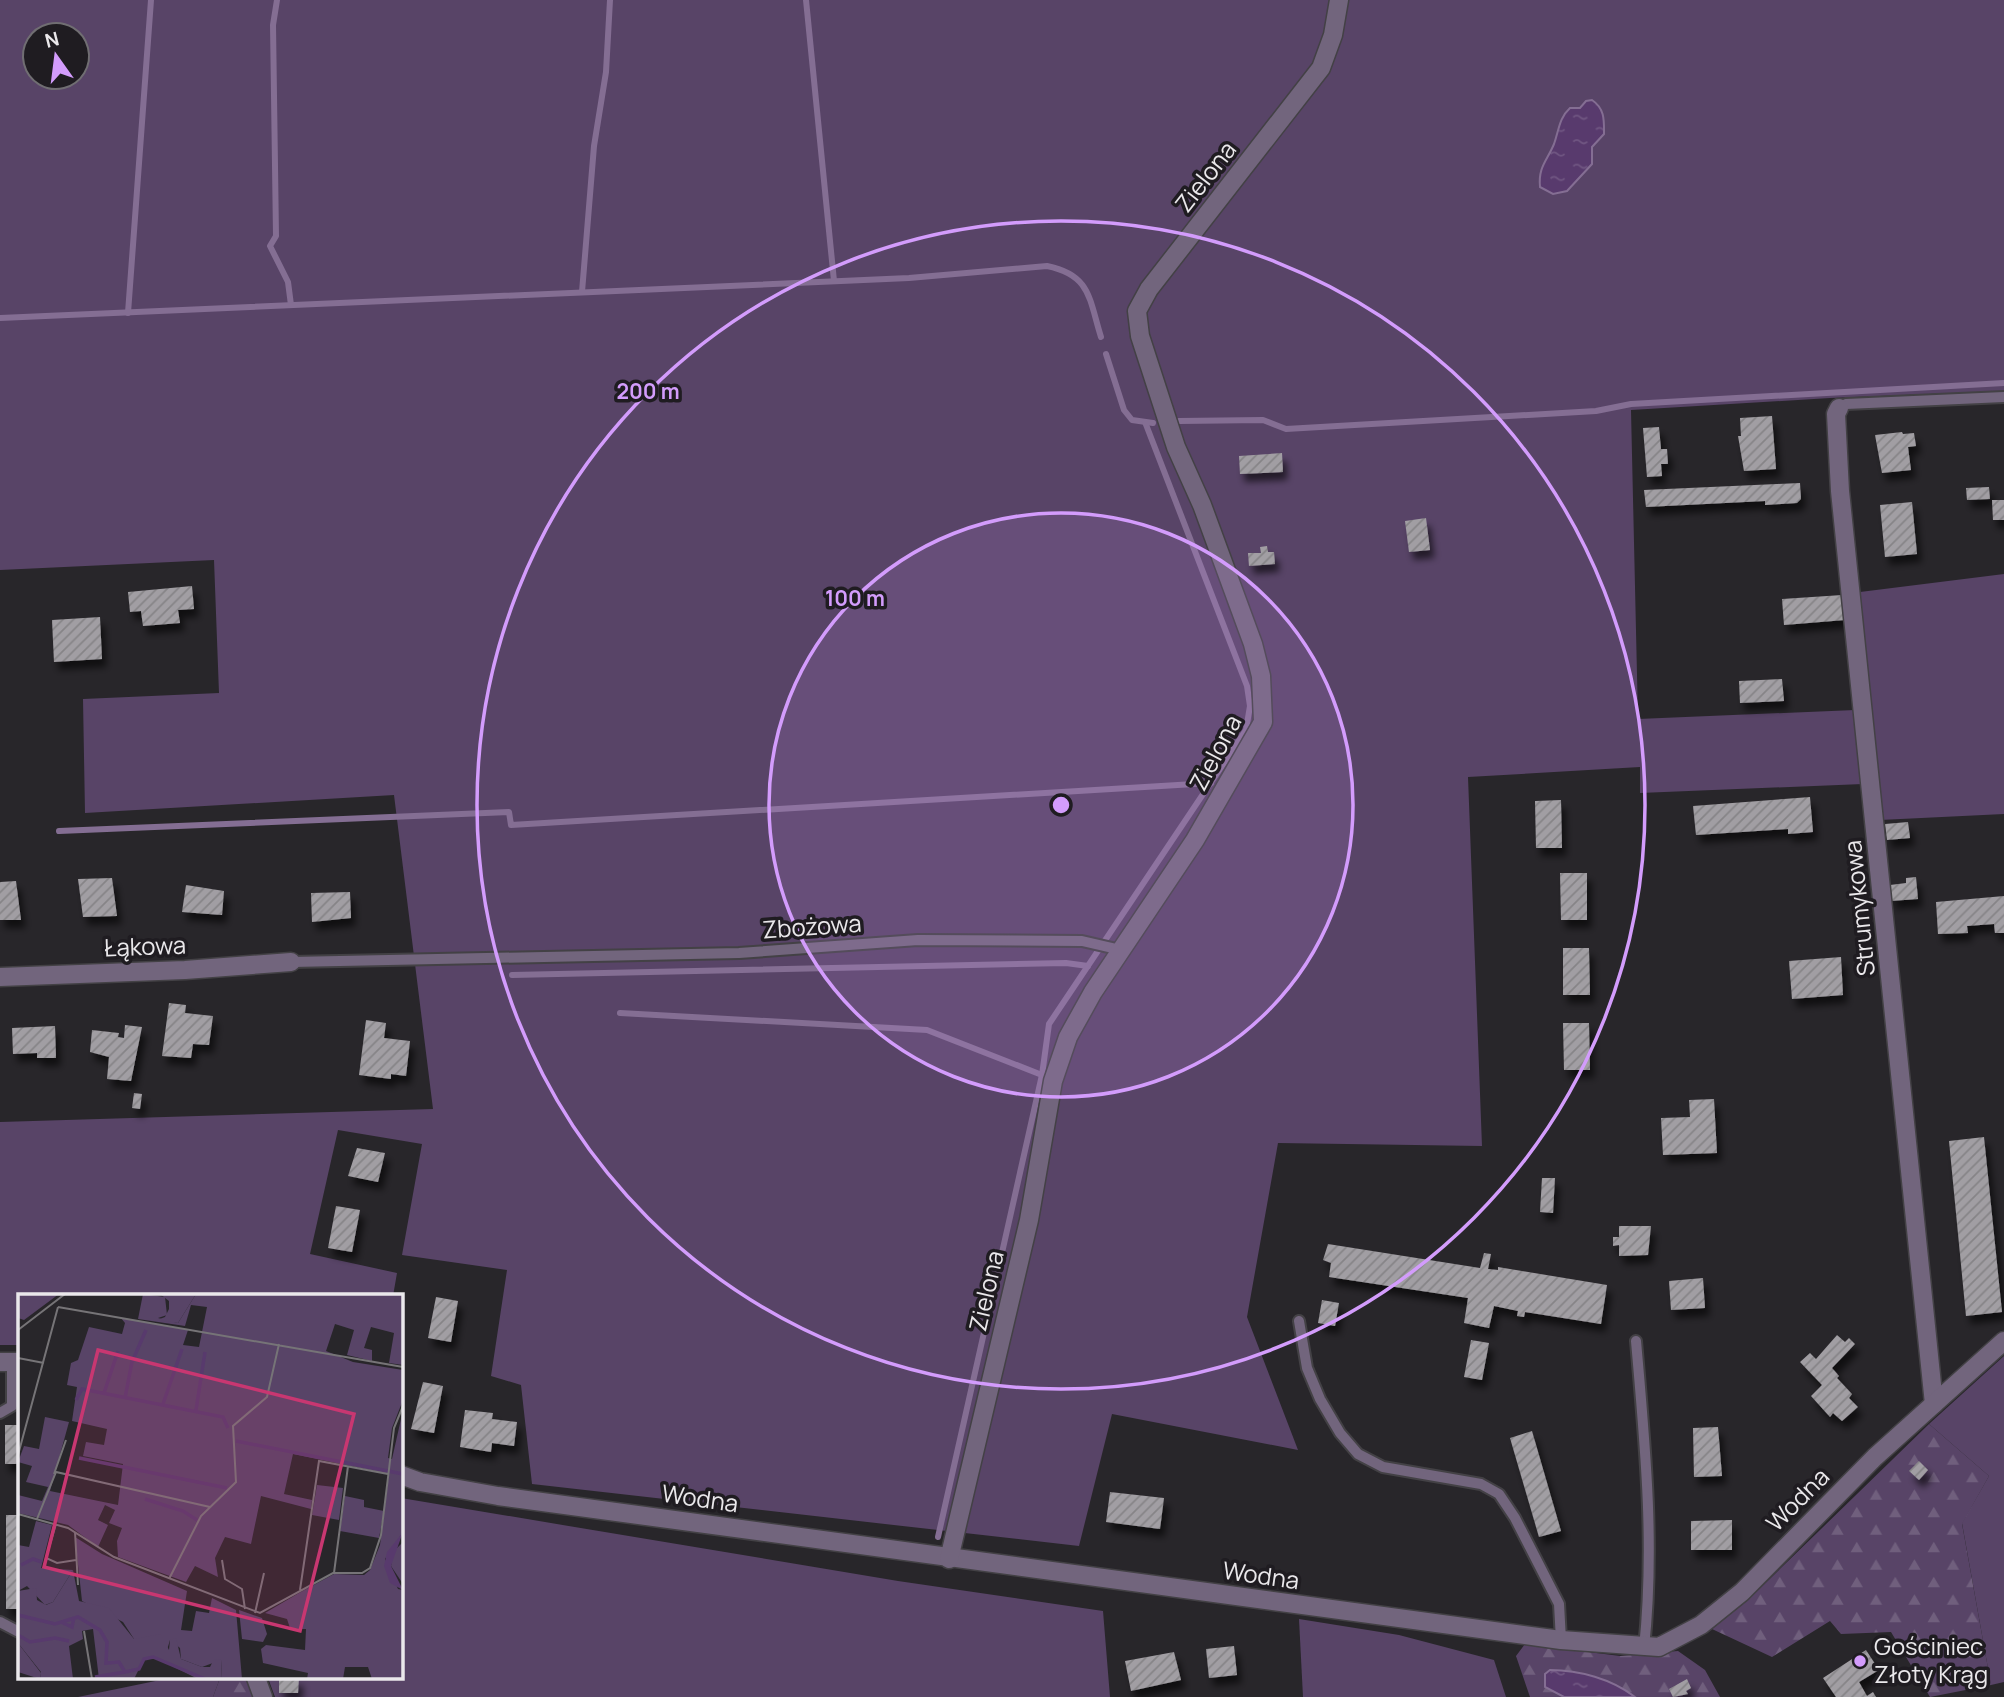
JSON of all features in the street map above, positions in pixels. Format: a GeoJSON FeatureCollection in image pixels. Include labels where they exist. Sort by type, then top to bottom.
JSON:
{"type":"FeatureCollection","features":[{"type":"Feature","properties":{"kind":"street","name":"Zielona"},"geometry":{"type":"LineString","coordinates":[[949,1559],[1029,1220],[1054,1081],[1068,1037],[1121,950],[1195,840],[1262,722],[1261,676],[1253,644],[1202,505],[1176,447],[1140,336],[1138,311],[1149,289],[1321,68],[1333,34],[1339,0]]}},
{"type":"Feature","properties":{"kind":"street","name":"Strumykowa"},"geometry":{"type":"LineString","coordinates":[[1839,408],[1836,414],[1840,491],[1934,1404]]}},
{"type":"Feature","properties":{"kind":"street","name":"Łąkowa"},"geometry":{"type":"LineString","coordinates":[[0,977],[185,970],[291,962]]}},
{"type":"Feature","properties":{"kind":"street","name":"Wodna"},"geometry":{"type":"LineString","coordinates":[[402,1475],[420,1482],[498,1496],[949,1559],[1561,1640],[1644,1648],[1675,1641],[1702,1625],[1742,1592],[1875,1457],[2004,1341]]}},
{"type":"Feature","properties":{"kind":"street"},"geometry":{"type":"LineString","coordinates":[[257,1680],[263,1697]]}},
{"type":"Feature","properties":{"kind":"lane"},"geometry":{"type":"LineString","coordinates":[[1839,408],[1846,404],[2004,397]]}},
{"type":"Feature","properties":{"kind":"lane","name":"Zbożowa"},"geometry":{"type":"LineString","coordinates":[[291,962],[739,953],[918,940],[1082,941],[1121,950]]}},
{"type":"Feature","properties":{"kind":"lane"},"geometry":{"type":"LineString","coordinates":[[1298,1321],[1307,1368],[1320,1399],[1340,1433],[1358,1454],[1383,1467],[1482,1484],[1499,1493],[1515,1518],[1559,1604],[1561,1640]]}},
{"type":"Feature","properties":{"kind":"lane"},"geometry":{"type":"LineString","coordinates":[[1636,1341],[1650,1511],[1649,1603],[1644,1648]]}},
{"type":"Feature","properties":{"kind":"lane"},"geometry":{"type":"LineString","coordinates":[[0,1413],[12,1406],[11,1362]]}},
{"type":"Feature","properties":{"kind":"lane"},"geometry":{"type":"LineString","coordinates":[[0,1622],[18,1631]]}},
{"type":"Feature","properties":{"kind":"green space"},"geometry":{"type":"Polygon","coordinates":[[[0,0],[2004,0],[2004,391],[1631,410],[1638,719],[1855,710],[1863,784],[1640,793],[1640,767],[1468,777],[1482,1146],[1278,1143],[1247,1317],[1298,1450],[1112,1414],[1079,1546],[532,1484],[521,1385],[491,1376],[507,1270],[402,1255],[422,1144],[338,1130],[310,1254],[397,1273],[393,1294],[18,1294],[18,1345],[0,1345],[0,1122],[433,1109],[394,795],[85,813],[83,699],[219,693],[214,560],[0,570],[0,0]]]}},
{"type":"Feature","properties":{"kind":"green space"},"geometry":{"type":"Polygon","coordinates":[[[2004,574],[2004,814],[1880,820],[1860,592],[2004,574]]]}},
{"type":"Feature","properties":{"kind":"green space"},"geometry":{"type":"Polygon","coordinates":[[[2004,1356],[2004,1682],[1991,1685],[1962,1523],[1989,1476],[1929,1424],[2004,1356]]]}},
{"type":"Feature","properties":{"kind":"green space"},"geometry":{"type":"Polygon","coordinates":[[[1929,1424],[1989,1476],[1962,1524],[1991,1685],[1930,1697],[1891,1632],[1841,1634],[1830,1621],[1772,1657],[1712,1629],[1748,1600],[1929,1424]]]}},
{"type":"Feature","properties":{"kind":"green space"},"geometry":{"type":"Polygon","coordinates":[[[402,1498],[898,1581],[1103,1611],[1110,1697],[275,1697],[269,1680],[402,1680],[402,1498]]]}},
{"type":"Feature","properties":{"kind":"green space"},"geometry":{"type":"Polygon","coordinates":[[[1299,1619],[1399,1635],[1494,1660],[1506,1697],[1303,1697],[1299,1619]]]}},
{"type":"Feature","properties":{"kind":"green space"},"geometry":{"type":"Polygon","coordinates":[[[1525,1644],[1620,1656],[1678,1651],[1705,1670],[1720,1697],[1530,1697],[1516,1656],[1525,1644]]]}},
{"type":"Feature","properties":{"kind":"green space"},"geometry":{"type":"Polygon","coordinates":[[[160,1680],[219,1680],[213,1697],[78,1697],[160,1680]]]}},
{"type":"Feature","properties":{"kind":"green space"},"geometry":{"type":"Polygon","coordinates":[[[219,1680],[248,1680],[253,1697],[213,1697],[219,1680]]]}},
{"type":"Feature","properties":{"kind":"water"},"geometry":{"type":"Polygon","coordinates":[[[1592,100],[1602,111],[1604,134],[1592,147],[1592,164],[1567,191],[1553,194],[1540,187],[1540,174],[1554,144],[1561,120],[1570,108],[1580,108],[1586,101],[1592,100]]]}},
{"type":"Feature","properties":{"kind":"water"},"geometry":{"type":"Polygon","coordinates":[[[1550,1670],[1595,1677],[1616,1685],[1635,1697],[1564,1697],[1545,1687],[1545,1674],[1550,1670]]]}},
{"type":"Feature","properties":{"kind":"building"},"geometry":{"type":"Polygon","coordinates":[[[1772,416],[1776,469],[1744,471],[1738,436],[1741,436],[1740,418],[1772,416]]]}},
{"type":"Feature","properties":{"kind":"building"},"geometry":{"type":"Polygon","coordinates":[[[1659,427],[1661,449],[1667,449],[1668,464],[1661,464],[1662,476],[1647,477],[1643,428],[1659,427]]]}},
{"type":"Feature","properties":{"kind":"building"},"geometry":{"type":"Polygon","coordinates":[[[1914,433],[1916,446],[1908,447],[1911,470],[1882,473],[1875,435],[1914,433]]]}},
{"type":"Feature","properties":{"kind":"building"},"geometry":{"type":"Polygon","coordinates":[[[1282,453],[1283,472],[1240,474],[1239,456],[1282,453]]]}},
{"type":"Feature","properties":{"kind":"building"},"geometry":{"type":"Polygon","coordinates":[[[1800,483],[1801,499],[1797,503],[1765,505],[1765,501],[1646,507],[1644,490],[1800,483]]]}},
{"type":"Feature","properties":{"kind":"building"},"geometry":{"type":"Polygon","coordinates":[[[1989,487],[1990,499],[1967,500],[1966,488],[1989,487]]]}},
{"type":"Feature","properties":{"kind":"building"},"geometry":{"type":"Polygon","coordinates":[[[1992,500],[2004,500],[2004,520],[1993,520],[1992,500]]]}},
{"type":"Feature","properties":{"kind":"building"},"geometry":{"type":"Polygon","coordinates":[[[1912,502],[1917,554],[1885,557],[1880,505],[1912,502]]]}},
{"type":"Feature","properties":{"kind":"building"},"geometry":{"type":"Polygon","coordinates":[[[1426,518],[1430,550],[1409,552],[1405,521],[1426,518]]]}},
{"type":"Feature","properties":{"kind":"building"},"geometry":{"type":"Polygon","coordinates":[[[1267,546],[1268,552],[1274,552],[1275,564],[1249,566],[1248,553],[1261,553],[1260,547],[1267,546]]]}},
{"type":"Feature","properties":{"kind":"building"},"geometry":{"type":"Polygon","coordinates":[[[192,586],[194,609],[178,610],[180,623],[143,626],[141,611],[130,612],[128,592],[192,586]]]}},
{"type":"Feature","properties":{"kind":"building"},"geometry":{"type":"Polygon","coordinates":[[[1842,595],[1845,620],[1784,625],[1782,599],[1842,595]]]}},
{"type":"Feature","properties":{"kind":"building"},"geometry":{"type":"Polygon","coordinates":[[[100,617],[102,659],[54,662],[52,620],[100,617]]]}},
{"type":"Feature","properties":{"kind":"building"},"geometry":{"type":"Polygon","coordinates":[[[1782,679],[1784,701],[1740,703],[1739,681],[1782,679]]]}},
{"type":"Feature","properties":{"kind":"building"},"geometry":{"type":"Polygon","coordinates":[[[1810,797],[1813,832],[1788,834],[1788,829],[1696,835],[1693,806],[1810,797]]]}},
{"type":"Feature","properties":{"kind":"building"},"geometry":{"type":"Polygon","coordinates":[[[1561,800],[1562,848],[1536,848],[1535,801],[1561,800]]]}},
{"type":"Feature","properties":{"kind":"building"},"geometry":{"type":"Polygon","coordinates":[[[1908,822],[1910,838],[1887,840],[1885,824],[1908,822]]]}},
{"type":"Feature","properties":{"kind":"building"},"geometry":{"type":"Polygon","coordinates":[[[1560,873],[1587,873],[1587,920],[1561,920],[1560,873]]]}},
{"type":"Feature","properties":{"kind":"building"},"geometry":{"type":"Polygon","coordinates":[[[1916,877],[1918,899],[1891,901],[1890,885],[1906,883],[1906,878],[1916,877]]]}},
{"type":"Feature","properties":{"kind":"building"},"geometry":{"type":"Polygon","coordinates":[[[112,878],[117,916],[83,917],[78,879],[112,878]]]}},
{"type":"Feature","properties":{"kind":"building"},"geometry":{"type":"Polygon","coordinates":[[[16,881],[21,920],[0,920],[0,882],[16,881]]]}},
{"type":"Feature","properties":{"kind":"building"},"geometry":{"type":"Polygon","coordinates":[[[186,885],[224,891],[222,915],[182,912],[186,885]]]}},
{"type":"Feature","properties":{"kind":"building"},"geometry":{"type":"Polygon","coordinates":[[[350,892],[351,918],[312,922],[311,893],[350,892]]]}},
{"type":"Feature","properties":{"kind":"building"},"geometry":{"type":"Polygon","coordinates":[[[2004,896],[2004,933],[1995,933],[1994,924],[1967,926],[1968,933],[1938,934],[1936,902],[2004,896]]]}},
{"type":"Feature","properties":{"kind":"building"},"geometry":{"type":"Polygon","coordinates":[[[1563,948],[1589,948],[1590,995],[1563,995],[1563,948]]]}},
{"type":"Feature","properties":{"kind":"building"},"geometry":{"type":"Polygon","coordinates":[[[1841,957],[1843,995],[1792,999],[1789,961],[1841,957]]]}},
{"type":"Feature","properties":{"kind":"building"},"geometry":{"type":"Polygon","coordinates":[[[169,1003],[186,1005],[185,1013],[213,1016],[209,1045],[193,1044],[191,1058],[162,1056],[169,1003]]]}},
{"type":"Feature","properties":{"kind":"building"},"geometry":{"type":"Polygon","coordinates":[[[366,1020],[386,1023],[384,1038],[410,1041],[406,1076],[391,1074],[391,1079],[359,1075],[366,1020]]]}},
{"type":"Feature","properties":{"kind":"building"},"geometry":{"type":"Polygon","coordinates":[[[1563,1023],[1589,1023],[1590,1070],[1564,1070],[1563,1023]]]}},
{"type":"Feature","properties":{"kind":"building"},"geometry":{"type":"Polygon","coordinates":[[[125,1025],[142,1027],[131,1081],[107,1079],[109,1057],[90,1052],[92,1030],[119,1033],[118,1037],[124,1038],[125,1025]]]}},
{"type":"Feature","properties":{"kind":"building"},"geometry":{"type":"Polygon","coordinates":[[[55,1026],[56,1058],[37,1058],[37,1053],[13,1054],[12,1028],[55,1026]]]}},
{"type":"Feature","properties":{"kind":"building"},"geometry":{"type":"Polygon","coordinates":[[[134,1093],[142,1094],[140,1109],[132,1108],[134,1093]]]}},
{"type":"Feature","properties":{"kind":"building"},"geometry":{"type":"Polygon","coordinates":[[[1714,1099],[1717,1153],[1663,1155],[1661,1118],[1690,1117],[1689,1100],[1714,1099]]]}},
{"type":"Feature","properties":{"kind":"building"},"geometry":{"type":"Polygon","coordinates":[[[1984,1137],[2002,1312],[1966,1316],[1949,1141],[1984,1137]]]}},
{"type":"Feature","properties":{"kind":"building"},"geometry":{"type":"Polygon","coordinates":[[[357,1148],[385,1153],[378,1182],[348,1176],[357,1148]]]}},
{"type":"Feature","properties":{"kind":"building"},"geometry":{"type":"Polygon","coordinates":[[[1542,1178],[1555,1178],[1553,1213],[1540,1212],[1542,1178]]]}},
{"type":"Feature","properties":{"kind":"building"},"geometry":{"type":"Polygon","coordinates":[[[336,1206],[360,1210],[352,1252],[328,1248],[336,1206]]]}},
{"type":"Feature","properties":{"kind":"building"},"geometry":{"type":"Polygon","coordinates":[[[1619,1226],[1651,1226],[1648,1255],[1619,1256],[1619,1245],[1613,1246],[1613,1237],[1619,1237],[1619,1226]]]}},
{"type":"Feature","properties":{"kind":"building"},"geometry":{"type":"Polygon","coordinates":[[[1328,1244],[1480,1268],[1484,1253],[1491,1254],[1488,1269],[1498,1270],[1498,1267],[1607,1285],[1601,1324],[1525,1312],[1524,1317],[1517,1316],[1518,1311],[1494,1306],[1489,1328],[1464,1323],[1468,1298],[1329,1277],[1331,1263],[1323,1260],[1328,1244]]]}},
{"type":"Feature","properties":{"kind":"building"},"geometry":{"type":"Polygon","coordinates":[[[1703,1278],[1705,1308],[1671,1310],[1669,1281],[1703,1278]]]}},
{"type":"Feature","properties":{"kind":"building"},"geometry":{"type":"Polygon","coordinates":[[[436,1297],[458,1301],[451,1342],[428,1338],[436,1297]]]}},
{"type":"Feature","properties":{"kind":"building"},"geometry":{"type":"Polygon","coordinates":[[[1322,1300],[1339,1303],[1335,1326],[1318,1323],[1322,1300]]]}},
{"type":"Feature","properties":{"kind":"building"},"geometry":{"type":"Polygon","coordinates":[[[1837,1335],[1845,1342],[1849,1338],[1855,1344],[1832,1368],[1839,1376],[1837,1378],[1852,1394],[1849,1398],[1858,1407],[1842,1421],[1833,1413],[1830,1417],[1811,1396],[1822,1385],[1800,1362],[1810,1353],[1816,1359],[1837,1335]]]}},
{"type":"Feature","properties":{"kind":"building"},"geometry":{"type":"Polygon","coordinates":[[[1471,1340],[1489,1343],[1482,1380],[1464,1377],[1471,1340]]]}},
{"type":"Feature","properties":{"kind":"building"},"geometry":{"type":"Polygon","coordinates":[[[423,1382],[443,1386],[434,1433],[411,1429],[423,1382]]]}},
{"type":"Feature","properties":{"kind":"building"},"geometry":{"type":"Polygon","coordinates":[[[465,1410],[493,1413],[492,1419],[517,1422],[514,1446],[492,1443],[491,1452],[460,1447],[465,1410]]]}},
{"type":"Feature","properties":{"kind":"building"},"geometry":{"type":"Polygon","coordinates":[[[5,1425],[18,1425],[18,1464],[5,1464],[5,1425]]]}},
{"type":"Feature","properties":{"kind":"building"},"geometry":{"type":"Polygon","coordinates":[[[1718,1427],[1722,1476],[1694,1477],[1693,1428],[1718,1427]]]}},
{"type":"Feature","properties":{"kind":"building"},"geometry":{"type":"Polygon","coordinates":[[[1532,1431],[1561,1531],[1539,1537],[1510,1438],[1532,1431]]]}},
{"type":"Feature","properties":{"kind":"building"},"geometry":{"type":"Polygon","coordinates":[[[1919,1461],[1928,1470],[1919,1480],[1909,1471],[1919,1461]]]}},
{"type":"Feature","properties":{"kind":"building"},"geometry":{"type":"Polygon","coordinates":[[[1110,1492],[1164,1498],[1160,1529],[1106,1522],[1110,1492]]]}},
{"type":"Feature","properties":{"kind":"building"},"geometry":{"type":"Polygon","coordinates":[[[6,1515],[18,1515],[18,1609],[6,1609],[6,1515]]]}},
{"type":"Feature","properties":{"kind":"building"},"geometry":{"type":"Polygon","coordinates":[[[1732,1520],[1732,1550],[1691,1550],[1691,1521],[1732,1520]]]}},
{"type":"Feature","properties":{"kind":"building"},"geometry":{"type":"Polygon","coordinates":[[[1234,1646],[1237,1675],[1209,1678],[1206,1649],[1234,1646]]]}},
{"type":"Feature","properties":{"kind":"building"},"geometry":{"type":"Polygon","coordinates":[[[1866,1650],[1879,1670],[1859,1682],[1867,1696],[1873,1692],[1876,1697],[1836,1697],[1823,1678],[1866,1650]]]}},
{"type":"Feature","properties":{"kind":"building"},"geometry":{"type":"Polygon","coordinates":[[[1174,1652],[1181,1680],[1131,1691],[1125,1661],[1174,1652]]]}},
{"type":"Feature","properties":{"kind":"building"},"geometry":{"type":"Polygon","coordinates":[[[1687,1679],[1691,1688],[1686,1691],[1688,1694],[1673,1697],[1669,1689],[1687,1679]]]}},
{"type":"Feature","properties":{"kind":"building"},"geometry":{"type":"Polygon","coordinates":[[[279,1680],[299,1680],[298,1693],[279,1693],[279,1680]]]}},
{"type":"Feature","properties":{"kind":"waterway"},"geometry":{"type":"LineString","coordinates":[[128,313],[151,0]]}},
{"type":"Feature","properties":{"kind":"waterway"},"geometry":{"type":"LineString","coordinates":[[277,0],[273,25],[276,236],[270,246],[288,282],[291,305]]}},
{"type":"Feature","properties":{"kind":"waterway"},"geometry":{"type":"LineString","coordinates":[[582,292],[594,146],[606,72],[610,0]]}},
{"type":"Feature","properties":{"kind":"waterway"},"geometry":{"type":"LineString","coordinates":[[806,0],[834,281]]}},
{"type":"Feature","properties":{"kind":"waterway"},"geometry":{"type":"LineString","coordinates":[[0,318],[909,278],[1047,266],[1061,270],[1080,282],[1090,300],[1101,337]]}},
{"type":"Feature","properties":{"kind":"waterway"},"geometry":{"type":"LineString","coordinates":[[1106,354],[1124,410],[1132,420],[1153,423]]}},
{"type":"Feature","properties":{"kind":"waterway"},"geometry":{"type":"LineString","coordinates":[[1179,421],[1263,420],[1286,429],[1596,411],[1631,404],[2004,383]]}},
{"type":"Feature","properties":{"kind":"waterway"},"geometry":{"type":"LineString","coordinates":[[938,1537],[1042,1075],[1049,1024],[1246,730],[1250,706],[1247,686],[1145,422]]}},
{"type":"Feature","properties":{"kind":"waterway"},"geometry":{"type":"LineString","coordinates":[[59,831],[509,812],[511,825],[1211,783]]}},
{"type":"Feature","properties":{"kind":"waterway"},"geometry":{"type":"LineString","coordinates":[[512,975],[1066,963],[1088,966]]}},
{"type":"Feature","properties":{"kind":"waterway"},"geometry":{"type":"LineString","coordinates":[[620,1013],[927,1030],[1042,1075]]}},
{"type":"Feature","properties":{"kind":"place","name":"Gościniec Złoty Krąg"},"geometry":{"type":"Point","coordinates":[1860,1661]}}]}
